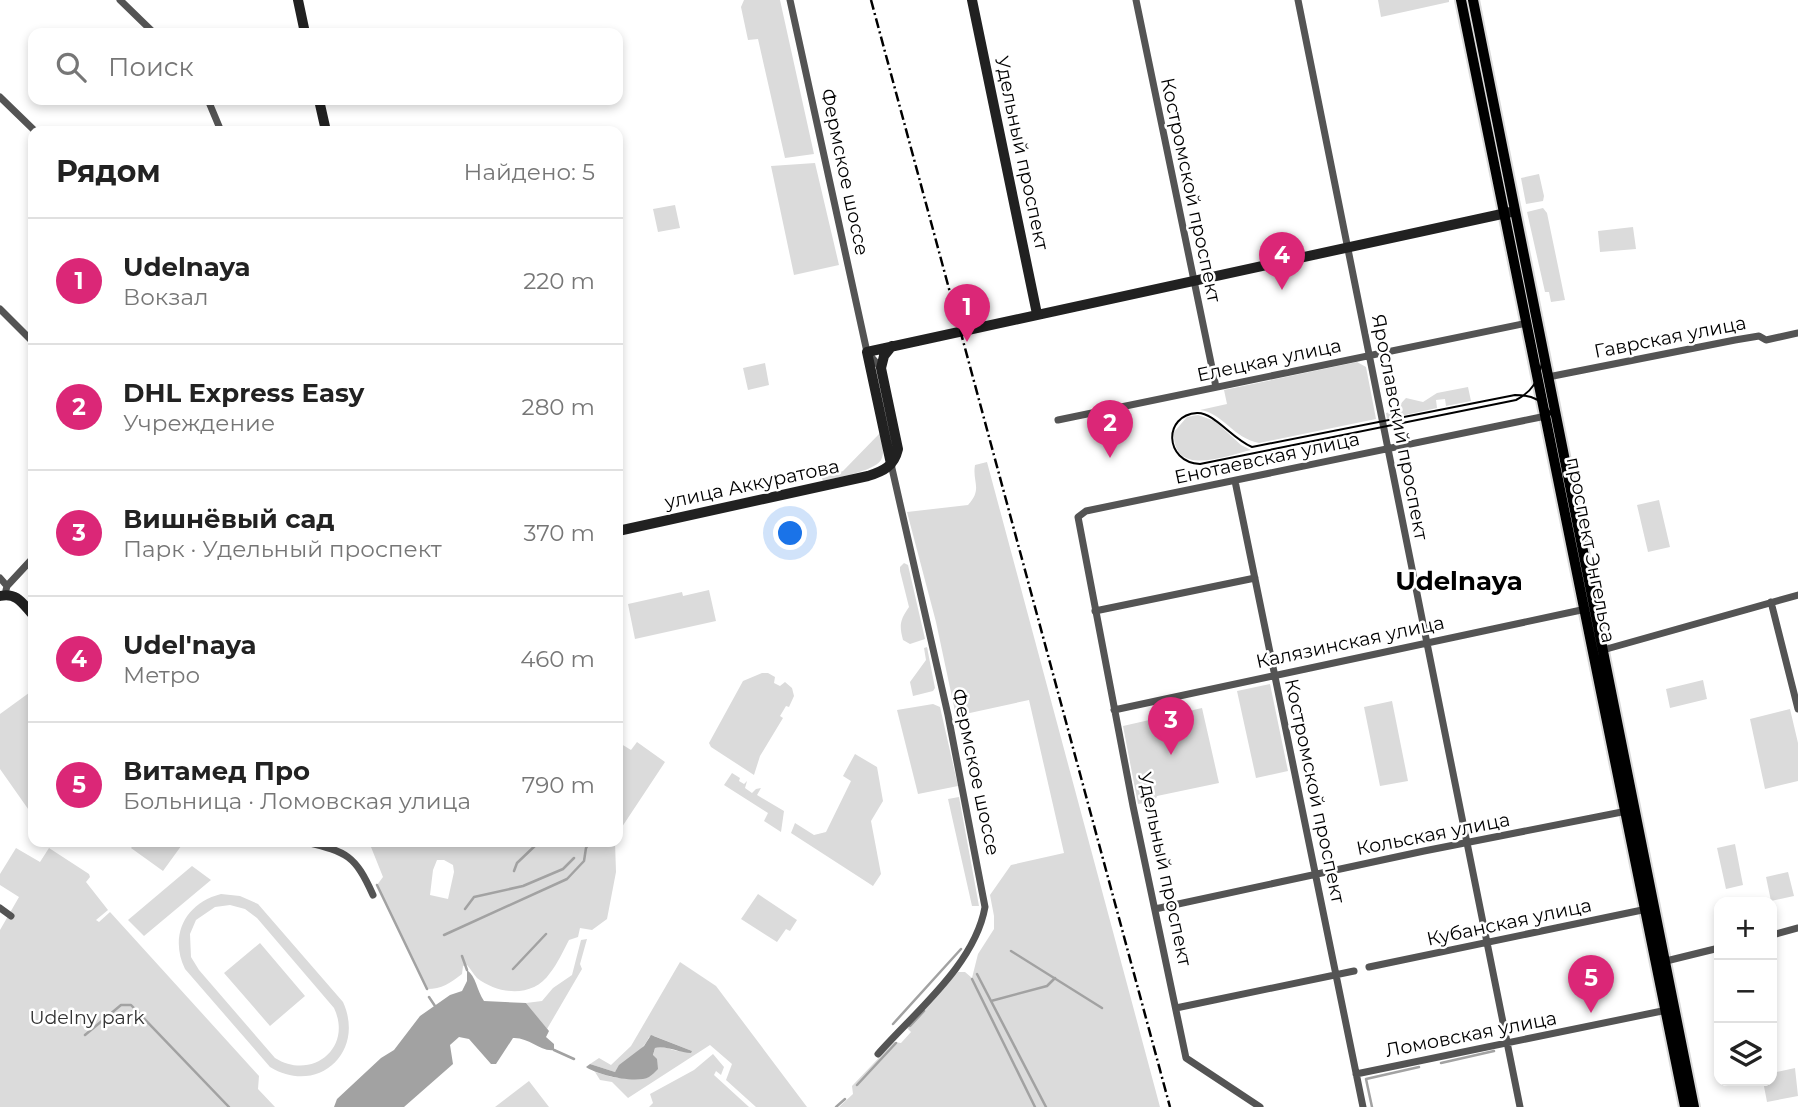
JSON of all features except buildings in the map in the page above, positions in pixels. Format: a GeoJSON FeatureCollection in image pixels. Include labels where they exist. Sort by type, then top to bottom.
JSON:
{"type":"FeatureCollection","features":[{"type":"Feature","properties":{"kind":"main road","name":"проспект Энгельса"},"geometry":{"type":"LineString","coordinates":[[1461,0],[1548,377],[1589,608],[1603,650],[1630,810]]}},
{"type":"Feature","properties":{"kind":"main road","name":"проспект Энгельса"},"geometry":{"type":"LineString","coordinates":[[1473,0],[1527,323],[1589,608],[1661,962],[1685,1107]]}},
{"type":"Feature","properties":{"kind":"main road","name":"проспект Энгельса"},"geometry":{"type":"LineString","coordinates":[[1670,1009],[1694,1107]]}},
{"type":"Feature","properties":{"kind":"street"},"geometry":{"type":"LineString","coordinates":[[120,0],[149,28]]}},
{"type":"Feature","properties":{"kind":"street"},"geometry":{"type":"LineString","coordinates":[[298,0],[304,28]]}},
{"type":"Feature","properties":{"kind":"street","name":"Фермское шоссе"},"geometry":{"type":"LineString","coordinates":[[790,0],[948,715],[985,907],[981,926],[963,960],[878,1054]]}},
{"type":"Feature","properties":{"kind":"street","name":"Удельный проспект"},"geometry":{"type":"LineString","coordinates":[[972,0],[1037,314]]}},
{"type":"Feature","properties":{"kind":"street","name":"Костромской проспект"},"geometry":{"type":"LineString","coordinates":[[1136,0],[1216,387]]}},
{"type":"Feature","properties":{"kind":"street","name":"Ярославский проспект"},"geometry":{"type":"LineString","coordinates":[[1298,0],[1520,1107]]}},
{"type":"Feature","properties":{"kind":"street"},"geometry":{"type":"LineString","coordinates":[[0,97],[30,126]]}},
{"type":"Feature","properties":{"kind":"street"},"geometry":{"type":"LineString","coordinates":[[210,105],[219,126]]}},
{"type":"Feature","properties":{"kind":"street"},"geometry":{"type":"LineString","coordinates":[[321,105],[325,126]]}},
{"type":"Feature","properties":{"kind":"street"},"geometry":{"type":"LineString","coordinates":[[867,352],[1510,213]]}},
{"type":"Feature","properties":{"kind":"street"},"geometry":{"type":"LineString","coordinates":[[0,309],[28,337]]}},
{"type":"Feature","properties":{"kind":"street","name":"Елецкая улица"},"geometry":{"type":"LineString","coordinates":[[1058,420],[1527,323]]}},
{"type":"Feature","properties":{"kind":"street","name":"Гаврская улица"},"geometry":{"type":"LineString","coordinates":[[1548,377],[1747,338],[1759,336],[1766,340],[1798,333]]}},
{"type":"Feature","properties":{"kind":"street"},"geometry":{"type":"LineString","coordinates":[[881,368],[884,356],[892,346]]}},
{"type":"Feature","properties":{"kind":"street","name":"Фермское шоссе"},"geometry":{"type":"LineString","coordinates":[[867,352],[881,368],[898,449],[891,464]]}},
{"type":"Feature","properties":{"kind":"street","name":"Енотаевская улица"},"geometry":{"type":"LineString","coordinates":[[1078,517],[1090,510],[1546,416]]}},
{"type":"Feature","properties":{"kind":"street","name":"улица Аккуратова"},"geometry":{"type":"LineString","coordinates":[[623,530],[868,476],[886,469],[891,464]]}},
{"type":"Feature","properties":{"kind":"street","name":"Костромской проспект"},"geometry":{"type":"LineString","coordinates":[[1235,481],[1363,1107]]}},
{"type":"Feature","properties":{"kind":"street","name":"Удельный проспект"},"geometry":{"type":"LineString","coordinates":[[1078,517],[1114,710],[1187,1060],[1260,1107]]}},
{"type":"Feature","properties":{"kind":"street"},"geometry":{"type":"LineString","coordinates":[[4,592],[28,564]]}},
{"type":"Feature","properties":{"kind":"street"},"geometry":{"type":"LineString","coordinates":[[0,578],[4,592]]}},
{"type":"Feature","properties":{"kind":"street"},"geometry":{"type":"LineString","coordinates":[[1095,611],[1255,578]]}},
{"type":"Feature","properties":{"kind":"street"},"geometry":{"type":"LineString","coordinates":[[4,592],[17,597],[28,609]]}},
{"type":"Feature","properties":{"kind":"street"},"geometry":{"type":"LineString","coordinates":[[1603,650],[1798,595]]}},
{"type":"Feature","properties":{"kind":"street"},"geometry":{"type":"LineString","coordinates":[[1771,602],[1798,709]]}},
{"type":"Feature","properties":{"kind":"street","name":"Калязинская улица"},"geometry":{"type":"LineString","coordinates":[[1114,710],[1589,608]]}},
{"type":"Feature","properties":{"kind":"street","name":"Кольская улица"},"geometry":{"type":"LineString","coordinates":[[1155,909],[1630,810]]}},
{"type":"Feature","properties":{"kind":"street"},"geometry":{"type":"LineString","coordinates":[[324,847],[346,853],[353,860],[373,895]]}},
{"type":"Feature","properties":{"kind":"street"},"geometry":{"type":"LineString","coordinates":[[0,908],[11,916]]}},
{"type":"Feature","properties":{"kind":"street","name":"Кубанская улица"},"geometry":{"type":"LineString","coordinates":[[1369,967],[1650,909]]}},
{"type":"Feature","properties":{"kind":"street"},"geometry":{"type":"LineString","coordinates":[[1777,933],[1798,928]]}},
{"type":"Feature","properties":{"kind":"street"},"geometry":{"type":"LineString","coordinates":[[1661,962],[1714,949]]}},
{"type":"Feature","properties":{"kind":"street"},"geometry":{"type":"LineString","coordinates":[[1176,1008],[1354,971]]}},
{"type":"Feature","properties":{"kind":"street","name":"Ломовская улица"},"geometry":{"type":"LineString","coordinates":[[1356,1074],[1670,1009]]}},
{"type":"Feature","properties":{"kind":"green space"},"geometry":{"type":"Polygon","coordinates":[[[744,0],[780,0],[814,154],[785,158],[758,39],[748,40],[741,7],[744,0]]]}},
{"type":"Feature","properties":{"kind":"green space"},"geometry":{"type":"Polygon","coordinates":[[[1378,0],[1449,0],[1449,2],[1381,17],[1378,0]]]}},
{"type":"Feature","properties":{"kind":"green space"},"geometry":{"type":"Polygon","coordinates":[[[815,163],[839,265],[794,275],[771,166],[815,163]]]}},
{"type":"Feature","properties":{"kind":"green space"},"geometry":{"type":"Polygon","coordinates":[[[1539,174],[1543,201],[1526,204],[1521,178],[1539,174]]]}},
{"type":"Feature","properties":{"kind":"green space"},"geometry":{"type":"Polygon","coordinates":[[[675,205],[680,228],[658,232],[653,209],[675,205]]]}},
{"type":"Feature","properties":{"kind":"green space"},"geometry":{"type":"Polygon","coordinates":[[[1543,208],[1547,213],[1565,300],[1551,302],[1549,292],[1545,292],[1527,212],[1543,208]]]}},
{"type":"Feature","properties":{"kind":"green space"},"geometry":{"type":"Polygon","coordinates":[[[1633,227],[1636,249],[1600,252],[1598,231],[1633,227]]]}},
{"type":"Feature","properties":{"kind":"green space"},"geometry":{"type":"Polygon","coordinates":[[[1357,362],[1366,367],[1376,419],[1259,443],[1242,436],[1215,416],[1200,410],[1227,404],[1224,390],[1357,362]]]}},
{"type":"Feature","properties":{"kind":"green space"},"geometry":{"type":"Polygon","coordinates":[[[765,363],[769,385],[748,390],[743,368],[765,363]]]}},
{"type":"Feature","properties":{"kind":"green space"},"geometry":{"type":"Polygon","coordinates":[[[1468,387],[1471,401],[1446,406],[1445,399],[1436,400],[1437,408],[1387,419],[1386,413],[1394,411],[1406,398],[1423,402],[1437,393],[1468,387]]]}},
{"type":"Feature","properties":{"kind":"green space"},"geometry":{"type":"Polygon","coordinates":[[[1198,415],[1215,421],[1241,445],[1251,450],[1202,461],[1182,455],[1176,446],[1174,432],[1187,417],[1198,415]]]}},
{"type":"Feature","properties":{"kind":"green space"},"geometry":{"type":"Polygon","coordinates":[[[881,432],[883,454],[877,464],[863,471],[823,481],[822,478],[843,471],[881,432]]]}},
{"type":"Feature","properties":{"kind":"green space"},"geometry":{"type":"Polygon","coordinates":[[[987,462],[1160,1107],[839,1107],[853,1094],[852,1086],[894,1042],[901,1043],[911,1032],[907,1028],[958,972],[965,972],[972,978],[978,954],[994,929],[990,895],[1011,865],[1064,853],[1029,700],[956,716],[936,622],[907,512],[968,505],[976,490],[975,465],[987,462]]]}},
{"type":"Feature","properties":{"kind":"green space"},"geometry":{"type":"Polygon","coordinates":[[[1659,500],[1670,547],[1648,552],[1637,505],[1659,500]]]}},
{"type":"Feature","properties":{"kind":"green space"},"geometry":{"type":"Polygon","coordinates":[[[904,563],[908,565],[925,639],[910,644],[903,640],[901,630],[902,619],[909,607],[900,571],[904,563]]]}},
{"type":"Feature","properties":{"kind":"green space"},"geometry":{"type":"Polygon","coordinates":[[[709,590],[716,621],[635,639],[628,604],[682,592],[683,596],[709,590]]]}},
{"type":"Feature","properties":{"kind":"green space"},"geometry":{"type":"Polygon","coordinates":[[[927,647],[935,688],[933,691],[913,696],[910,682],[926,660],[924,648],[927,647]]]}},
{"type":"Feature","properties":{"kind":"green space"},"geometry":{"type":"Polygon","coordinates":[[[762,673],[775,677],[774,683],[780,686],[785,682],[792,688],[794,696],[789,707],[786,706],[780,716],[783,718],[760,756],[754,775],[711,747],[709,743],[743,681],[762,673]]]}},
{"type":"Feature","properties":{"kind":"green space"},"geometry":{"type":"Polygon","coordinates":[[[1703,680],[1707,699],[1670,708],[1666,689],[1703,680]]]}},
{"type":"Feature","properties":{"kind":"green space"},"geometry":{"type":"Polygon","coordinates":[[[1270,684],[1288,771],[1256,778],[1237,691],[1270,684]]]}},
{"type":"Feature","properties":{"kind":"green space"},"geometry":{"type":"Polygon","coordinates":[[[28,694],[28,809],[0,769],[0,714],[28,694]]]}},
{"type":"Feature","properties":{"kind":"green space"},"geometry":{"type":"Polygon","coordinates":[[[1392,701],[1408,781],[1380,786],[1364,707],[1392,701]]]}},
{"type":"Feature","properties":{"kind":"green space"},"geometry":{"type":"Polygon","coordinates":[[[933,704],[940,707],[958,786],[918,794],[897,710],[933,704]]]}},
{"type":"Feature","properties":{"kind":"green space"},"geometry":{"type":"Polygon","coordinates":[[[1202,708],[1219,783],[1157,796],[1155,801],[1138,804],[1123,726],[1202,708]]]}},
{"type":"Feature","properties":{"kind":"green space"},"geometry":{"type":"Polygon","coordinates":[[[1790,709],[1798,743],[1798,781],[1765,789],[1750,719],[1790,709]]]}},
{"type":"Feature","properties":{"kind":"green space"},"geometry":{"type":"Polygon","coordinates":[[[637,742],[665,762],[623,825],[623,745],[631,750],[637,742]]]}},
{"type":"Feature","properties":{"kind":"green space"},"geometry":{"type":"Polygon","coordinates":[[[855,754],[877,767],[883,801],[871,821],[881,874],[873,886],[791,833],[795,823],[814,835],[826,832],[851,781],[843,776],[855,754]]]}},
{"type":"Feature","properties":{"kind":"green space"},"geometry":{"type":"Polygon","coordinates":[[[732,773],[744,784],[747,781],[745,788],[752,793],[761,788],[757,795],[784,811],[781,832],[764,821],[768,813],[724,785],[732,773]]]}},
{"type":"Feature","properties":{"kind":"green space"},"geometry":{"type":"Polygon","coordinates":[[[959,797],[979,906],[972,906],[948,799],[959,797]]]}},
{"type":"Feature","properties":{"kind":"green space"},"geometry":{"type":"Polygon","coordinates":[[[1735,844],[1743,885],[1726,889],[1717,848],[1735,844]]]}},
{"type":"Feature","properties":{"kind":"green space"},"geometry":{"type":"Polygon","coordinates":[[[132,847],[180,847],[163,871],[132,847]]]}},
{"type":"Feature","properties":{"kind":"green space"},"geometry":{"type":"Polygon","coordinates":[[[371,847],[615,847],[616,872],[607,919],[592,930],[580,928],[578,937],[569,940],[556,965],[543,981],[525,990],[495,988],[477,978],[467,965],[463,966],[462,974],[450,983],[427,989],[377,885],[383,877],[371,847]],[[437,860],[430,895],[448,899],[453,865],[437,860]]]}},
{"type":"Feature","properties":{"kind":"green space","name":"Udelny park"},"geometry":{"type":"Polygon","coordinates":[[[16,848],[40,862],[49,848],[89,874],[86,882],[108,910],[96,920],[99,922],[110,912],[259,1076],[258,1089],[275,1107],[0,1107],[0,930],[19,897],[0,885],[0,874],[16,848]]]}},
{"type":"Feature","properties":{"kind":"green space"},"geometry":{"type":"Polygon","coordinates":[[[192,866],[211,880],[144,936],[128,920],[192,866]]]}},
{"type":"Feature","properties":{"kind":"green space"},"geometry":{"type":"Polygon","coordinates":[[[1788,872],[1794,896],[1777,900],[1777,897],[1770,897],[1766,877],[1788,872]]]}},
{"type":"Feature","properties":{"kind":"green space"},"geometry":{"type":"Polygon","coordinates":[[[221,894],[240,896],[258,904],[343,1002],[348,1021],[348,1038],[342,1053],[333,1064],[320,1073],[304,1076],[288,1075],[270,1067],[185,969],[180,957],[180,933],[190,913],[208,898],[221,894]],[[230,905],[215,907],[196,920],[190,934],[191,957],[199,970],[275,1058],[302,1066],[315,1063],[326,1057],[338,1036],[334,1008],[257,918],[245,909],[230,905]]]}},
{"type":"Feature","properties":{"kind":"green space"},"geometry":{"type":"Polygon","coordinates":[[[758,894],[797,920],[790,931],[786,929],[777,942],[741,919],[758,894]]]}},
{"type":"Feature","properties":{"kind":"green space"},"geometry":{"type":"Polygon","coordinates":[[[587,939],[580,964],[582,969],[547,1029],[526,1003],[542,1001],[553,988],[572,975],[581,940],[587,939]]]}},
{"type":"Feature","properties":{"kind":"green space"},"geometry":{"type":"Polygon","coordinates":[[[260,943],[305,996],[270,1026],[224,973],[260,943]]]}},
{"type":"Feature","properties":{"kind":"green space"},"geometry":{"type":"Polygon","coordinates":[[[680,962],[716,986],[807,1107],[756,1107],[726,1080],[732,1064],[710,1045],[628,1098],[612,1082],[600,1080],[595,1072],[616,1078],[628,1078],[653,1056],[655,1048],[692,1051],[654,1036],[649,1037],[643,1047],[615,1072],[590,1064],[599,1058],[611,1065],[631,1046],[680,962]]]}},
{"type":"Feature","properties":{"kind":"green space"},"geometry":{"type":"Polygon","coordinates":[[[713,1054],[724,1067],[721,1075],[716,1071],[714,1075],[749,1107],[649,1107],[653,1103],[650,1094],[694,1070],[713,1054]]]}},
{"type":"Feature","properties":{"kind":"green space"},"geometry":{"type":"Polygon","coordinates":[[[1795,1068],[1798,1096],[1767,1102],[1764,1086],[1777,1086],[1777,1072],[1795,1068]]]}},
{"type":"Feature","properties":{"kind":"green space"},"geometry":{"type":"Polygon","coordinates":[[[529,1081],[549,1107],[495,1107],[529,1081]]]}},
{"type":"Feature","properties":{"kind":"shaded area"},"geometry":{"type":"Polygon","coordinates":[[[467,970],[484,1001],[526,1003],[549,1031],[546,1037],[554,1044],[554,1050],[513,1038],[496,1064],[491,1064],[469,1039],[459,1037],[450,1045],[453,1064],[404,1107],[334,1107],[337,1099],[381,1058],[394,1050],[420,1016],[450,995],[462,991],[467,981],[467,970]]]}},
{"type":"Feature","properties":{"kind":"shaded area"},"geometry":{"type":"Polygon","coordinates":[[[651,1035],[692,1051],[686,1053],[655,1048],[653,1055],[657,1059],[658,1069],[643,1079],[617,1078],[586,1067],[590,1064],[615,1072],[619,1065],[644,1046],[651,1035]]]}},
{"type":"Feature","properties":{"kind":"waterway"},"geometry":{"type":"LineString","coordinates":[[514,871],[517,863],[534,847]]}},
{"type":"Feature","properties":{"kind":"waterway"},"geometry":{"type":"LineString","coordinates":[[444,935],[567,879],[584,861],[587,847]]}},
{"type":"Feature","properties":{"kind":"waterway"},"geometry":{"type":"LineString","coordinates":[[465,909],[474,897],[523,886],[563,869],[574,858]]}},
{"type":"Feature","properties":{"kind":"waterway"},"geometry":{"type":"LineString","coordinates":[[377,885],[427,989]]}},
{"type":"Feature","properties":{"kind":"waterway"},"geometry":{"type":"LineString","coordinates":[[513,969],[546,934]]}},
{"type":"Feature","properties":{"kind":"waterway"},"geometry":{"type":"LineString","coordinates":[[893,1024],[961,949]]}},
{"type":"Feature","properties":{"kind":"waterway"},"geometry":{"type":"LineString","coordinates":[[1011,951],[1102,1008]]}},
{"type":"Feature","properties":{"kind":"waterway"},"geometry":{"type":"LineString","coordinates":[[462,956],[467,970]]}},
{"type":"Feature","properties":{"kind":"waterway"},"geometry":{"type":"LineString","coordinates":[[977,974],[1046,1107]]}},
{"type":"Feature","properties":{"kind":"waterway"},"geometry":{"type":"LineString","coordinates":[[991,1001],[1047,986],[1055,978]]}},
{"type":"Feature","properties":{"kind":"waterway"},"geometry":{"type":"LineString","coordinates":[[972,979],[1035,1107]]}},
{"type":"Feature","properties":{"kind":"waterway"},"geometry":{"type":"LineString","coordinates":[[429,997],[435,1006]]}},
{"type":"Feature","properties":{"kind":"waterway"},"geometry":{"type":"LineString","coordinates":[[85,1035],[121,1005],[131,1005],[229,1107]]}},
{"type":"Feature","properties":{"kind":"waterway"},"geometry":{"type":"LineString","coordinates":[[910,1026],[924,1011]]}},
{"type":"Feature","properties":{"kind":"waterway"},"geometry":{"type":"LineString","coordinates":[[857,1085],[896,1043]]}},
{"type":"Feature","properties":{"kind":"waterway"},"geometry":{"type":"LineString","coordinates":[[554,1050],[574,1059]]}},
{"type":"Feature","properties":{"kind":"waterway"},"geometry":{"type":"LineString","coordinates":[[1441,1063],[1494,1051]]}},
{"type":"Feature","properties":{"kind":"waterway"},"geometry":{"type":"LineString","coordinates":[[1372,1107],[1366,1079],[1419,1067]]}},
{"type":"Feature","properties":{"kind":"waterway"},"geometry":{"type":"LineString","coordinates":[[836,1107],[845,1099]]}},
{"type":"Feature","properties":{"kind":"tram line"},"geometry":{"type":"LineString","coordinates":[[1470,0],[1692,1107]]}},
{"type":"Feature","properties":{"kind":"tram line"},"geometry":{"type":"LineString","coordinates":[[1542,363],[1534,385],[1526,393],[1522,397],[1516,400],[1200,464],[1188,461],[1180,455],[1174,448],[1172,438],[1178,422],[1197,413],[1217,421],[1252,447],[1515,395],[1521,395],[1527,396],[1537,400],[1552,416]]}},
{"type":"Feature","properties":{"kind":"railway"},"geometry":{"type":"LineString","coordinates":[[871,0],[1170,1107]]}},
{"type":"Feature","properties":{"kind":"place","name":"Udel'naya"},"geometry":{"type":"Point","coordinates":[1282,290]}},
{"type":"Feature","properties":{"kind":"place","name":"Udelnaya"},"geometry":{"type":"Point","coordinates":[967,342]}},
{"type":"Feature","properties":{"kind":"place","name":"DHL Express Easy"},"geometry":{"type":"Point","coordinates":[1110,458]}},
{"type":"Feature","properties":{"kind":"place","name":"Вишнёвый сад"},"geometry":{"type":"Point","coordinates":[1171,755]}},
{"type":"Feature","properties":{"kind":"place","name":"Витамед Про"},"geometry":{"type":"Point","coordinates":[1591,1013]}},
{"type":"Feature","properties":{"kind":"district","name":"Udelnaya"},"geometry":{"type":"Point","coordinates":[1459,581]}}]}
